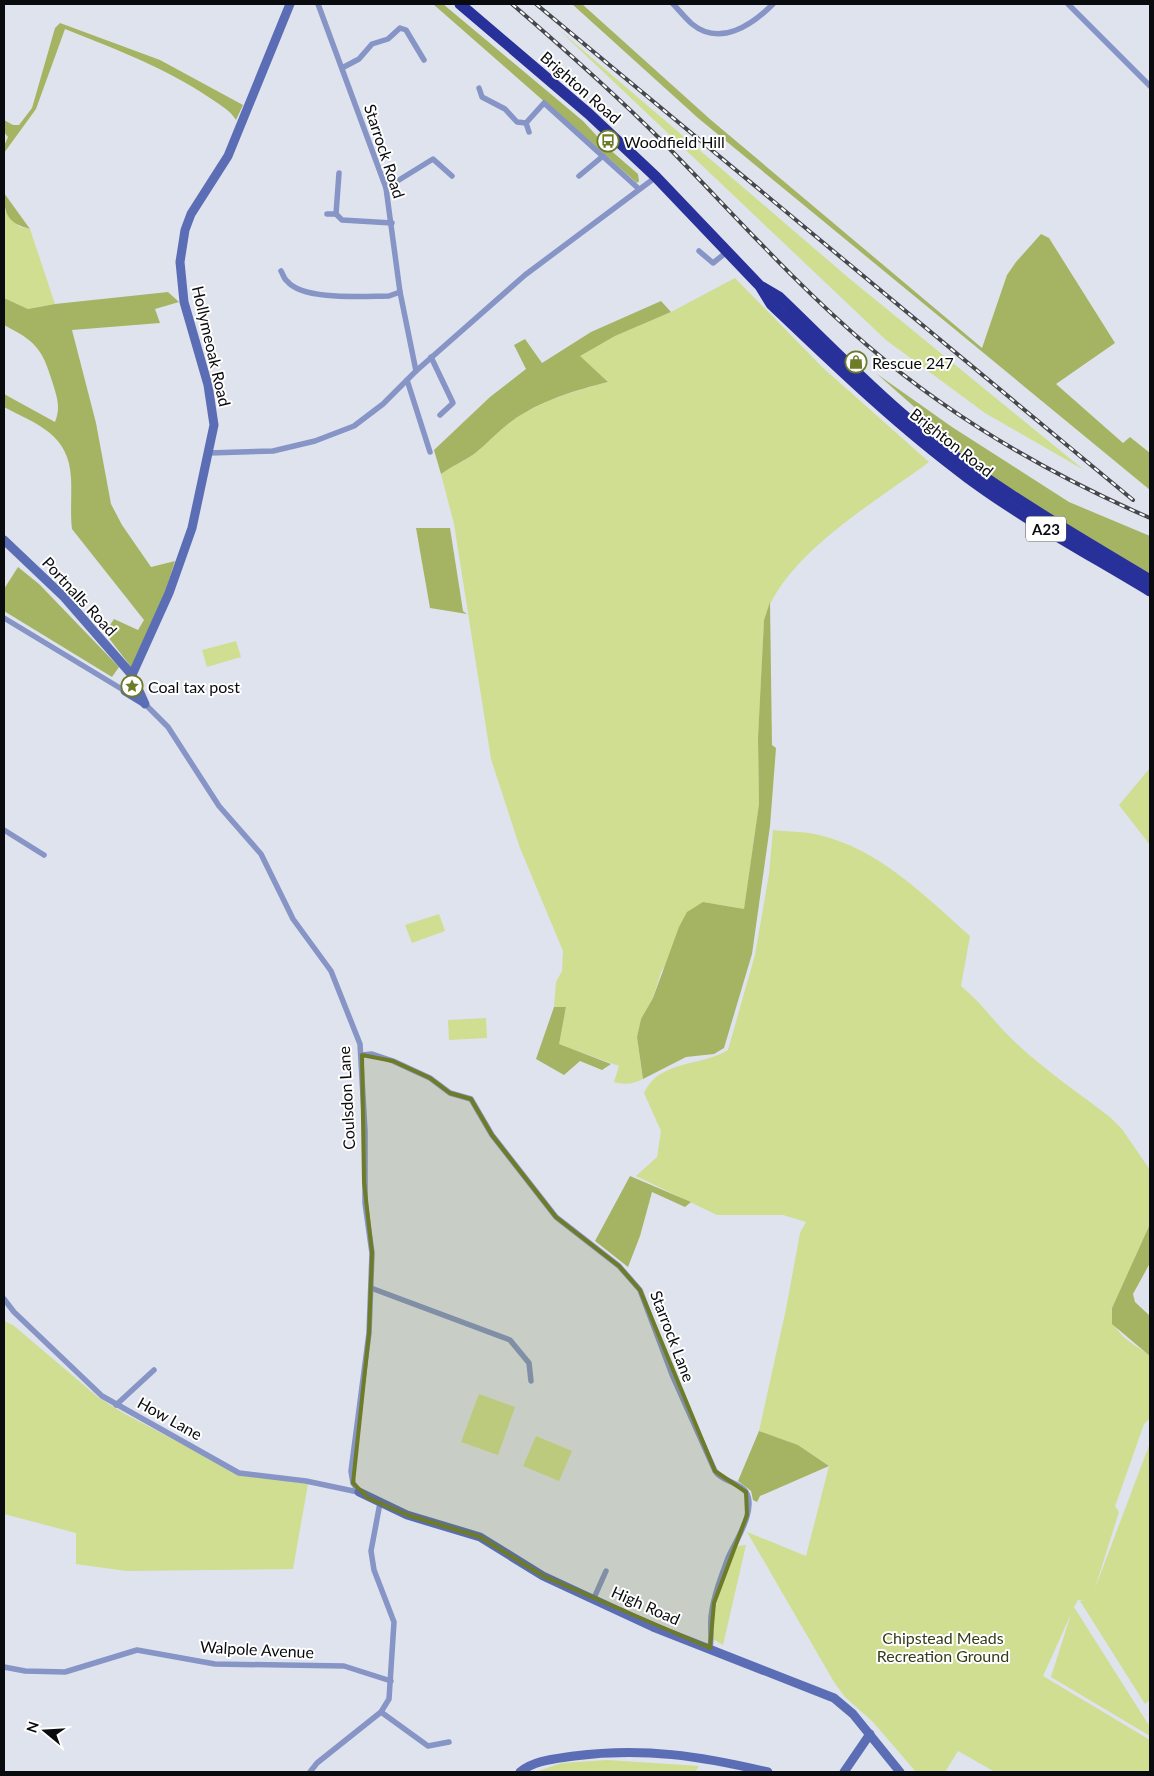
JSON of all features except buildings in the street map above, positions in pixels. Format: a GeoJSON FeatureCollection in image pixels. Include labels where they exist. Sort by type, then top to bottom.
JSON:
{"type":"FeatureCollection","features":[{"type":"Feature","properties":{"kind":"highway","name":"Brighton Road"},"geometry":{"type":"LineString","coordinates":[[460,4],[589,114],[656,177],[760,286],[771,304],[904,427],[940,456],[1015,510],[1150,591]]}},
{"type":"Feature","properties":{"kind":"highway","name":"Brighton Road"},"geometry":{"type":"LineString","coordinates":[[760,286],[779,297],[909,420],[946,448],[1020,502],[1150,580]]}},
{"type":"Feature","properties":{"kind":"street","name":"Hollymeoak Road"},"geometry":{"type":"LineString","coordinates":[[132,675],[169,593],[192,528],[214,425],[208,385],[184,302],[180,262],[185,230],[190,214],[231,149],[290,4]]}},
{"type":"Feature","properties":{"kind":"street","name":"Starrock Road"},"geometry":{"type":"LineString","coordinates":[[318,4],[386,188],[400,292],[416,371]]}},
{"type":"Feature","properties":{"kind":"street"},"geometry":{"type":"LineString","coordinates":[[673,4],[693,24],[708,33],[723,35],[736,32],[764,13],[773,4]]}},
{"type":"Feature","properties":{"kind":"street"},"geometry":{"type":"LineString","coordinates":[[1068,4],[1150,86]]}},
{"type":"Feature","properties":{"kind":"street"},"geometry":{"type":"LineString","coordinates":[[342,68],[359,59],[372,44],[388,39],[400,28],[406,30],[424,60]]}},
{"type":"Feature","properties":{"kind":"street"},"geometry":{"type":"LineString","coordinates":[[479,88],[482,97],[506,109],[517,122],[526,122],[544,103],[639,189]]}},
{"type":"Feature","properties":{"kind":"street"},"geometry":{"type":"LineString","coordinates":[[526,122],[529,132]]}},
{"type":"Feature","properties":{"kind":"street"},"geometry":{"type":"LineString","coordinates":[[579,176],[604,156]]}},
{"type":"Feature","properties":{"kind":"street"},"geometry":{"type":"LineString","coordinates":[[386,188],[433,159],[452,176]]}},
{"type":"Feature","properties":{"kind":"street"},"geometry":{"type":"LineString","coordinates":[[336,214],[339,173]]}},
{"type":"Feature","properties":{"kind":"street"},"geometry":{"type":"LineString","coordinates":[[209,453],[273,451],[315,441],[354,426],[383,404],[431,357],[525,275],[656,177]]}},
{"type":"Feature","properties":{"kind":"street"},"geometry":{"type":"LineString","coordinates":[[327,214],[336,214],[342,220],[392,223]]}},
{"type":"Feature","properties":{"kind":"street"},"geometry":{"type":"LineString","coordinates":[[699,251],[713,263],[728,251]]}},
{"type":"Feature","properties":{"kind":"street"},"geometry":{"type":"LineString","coordinates":[[281,271],[287,282],[297,289],[312,294],[389,296],[400,292]]}},
{"type":"Feature","properties":{"kind":"street"},"geometry":{"type":"LineString","coordinates":[[431,357],[452,403],[440,415]]}},
{"type":"Feature","properties":{"kind":"street"},"geometry":{"type":"LineString","coordinates":[[407,380],[430,452]]}},
{"type":"Feature","properties":{"kind":"street","name":"Portnalls Road"},"geometry":{"type":"LineString","coordinates":[[4,540],[64,597],[132,675]]}},
{"type":"Feature","properties":{"kind":"street"},"geometry":{"type":"LineString","coordinates":[[4,618],[125,691]]}},
{"type":"Feature","properties":{"kind":"street","name":"Coulsdon Lane"},"geometry":{"type":"LineString","coordinates":[[132,675],[145,704]]}},
{"type":"Feature","properties":{"kind":"street","name":"Coulsdon Lane"},"geometry":{"type":"LineString","coordinates":[[125,691],[145,704],[168,727],[220,806],[261,854],[293,919],[326,962],[337,982],[360,1044],[366,1130],[364,1182],[372,1245],[370,1333],[351,1471],[353,1483],[359,1492]]}},
{"type":"Feature","properties":{"kind":"street"},"geometry":{"type":"LineString","coordinates":[[4,830],[44,855]]}},
{"type":"Feature","properties":{"kind":"street","name":"Starrock Lane"},"geometry":{"type":"LineString","coordinates":[[362,1056],[372,1054],[393,1061],[430,1078],[450,1093],[470,1099],[492,1135],[556,1216],[618,1266],[640,1290],[673,1377],[715,1471],[722,1478],[743,1489],[748,1496],[748,1515],[729,1557],[714,1604],[710,1648]]}},
{"type":"Feature","properties":{"kind":"street"},"geometry":{"type":"LineString","coordinates":[[371,1288],[510,1340],[529,1363],[531,1382]]}},
{"type":"Feature","properties":{"kind":"street","name":"How Lane"},"geometry":{"type":"LineString","coordinates":[[4,1299],[14,1312],[102,1396],[239,1472],[359,1492]]}},
{"type":"Feature","properties":{"kind":"street"},"geometry":{"type":"LineString","coordinates":[[116,1405],[154,1370]]}},
{"type":"Feature","properties":{"kind":"street","name":"High Road"},"geometry":{"type":"LineString","coordinates":[[359,1492],[407,1515],[480,1537],[543,1576],[653,1627],[834,1698],[844,1704],[900,1772]]}},
{"type":"Feature","properties":{"kind":"street"},"geometry":{"type":"LineString","coordinates":[[310,1772],[317,1764],[381,1712],[389,1698],[394,1622],[374,1570],[371,1551],[380,1503]]}},
{"type":"Feature","properties":{"kind":"street"},"geometry":{"type":"LineString","coordinates":[[594,1598],[606,1571]]}},
{"type":"Feature","properties":{"kind":"street","name":"Walpole Avenue"},"geometry":{"type":"LineString","coordinates":[[4,1667],[25,1671],[65,1672],[137,1650],[215,1664],[344,1666],[391,1681]]}},
{"type":"Feature","properties":{"kind":"street"},"geometry":{"type":"LineString","coordinates":[[381,1712],[428,1746],[449,1742]]}},
{"type":"Feature","properties":{"kind":"street"},"geometry":{"type":"LineString","coordinates":[[844,1772],[870,1734]]}},
{"type":"Feature","properties":{"kind":"street"},"geometry":{"type":"LineString","coordinates":[[520,1772],[534,1764],[552,1759],[620,1752],[659,1752],[697,1756],[768,1772]]}},
{"type":"Feature","properties":{"kind":"highlighted area"},"geometry":{"type":"Polygon","coordinates":[[[362,1055],[393,1061],[430,1078],[450,1093],[471,1099],[492,1135],[556,1217],[619,1266],[640,1290],[715,1471],[746,1492],[747,1515],[714,1603],[710,1648],[543,1576],[480,1537],[407,1515],[368,1498],[353,1483],[369,1333],[372,1253],[364,1182],[362,1055]]]}},
{"type":"Feature","properties":{"kind":"green space"},"geometry":{"type":"Polygon","coordinates":[[[433,4],[443,4],[583,121],[608,148],[638,174],[639,181],[637,183],[433,4]]]}},
{"type":"Feature","properties":{"kind":"green space"},"geometry":{"type":"Polygon","coordinates":[[[572,4],[582,4],[711,120],[982,348],[1007,275],[1041,234],[1049,238],[1115,343],[1056,384],[1123,443],[1130,437],[1150,453],[1150,490],[698,118],[572,4]]]}},
{"type":"Feature","properties":{"kind":"green space"},"geometry":{"type":"Polygon","coordinates":[[[60,23],[160,60],[243,105],[236,120],[221,105],[176,77],[65,29],[36,109],[4,153],[4,146],[8,137],[4,132],[4,120],[13,125],[19,125],[32,108],[55,28],[60,23]]]}},
{"type":"Feature","properties":{"kind":"green space"},"geometry":{"type":"Polygon","coordinates":[[[557,28],[850,279],[1084,470],[985,413],[886,340],[557,28]]]}},
{"type":"Feature","properties":{"kind":"green space"},"geometry":{"type":"Polygon","coordinates":[[[4,193],[30,229],[17,224],[9,217],[6,212],[4,193]]]}},
{"type":"Feature","properties":{"kind":"green space"},"geometry":{"type":"Polygon","coordinates":[[[4,210],[20,227],[30,229],[55,304],[28,309],[4,298],[4,210]]]}},
{"type":"Feature","properties":{"kind":"green space"},"geometry":{"type":"Polygon","coordinates":[[[735,278],[822,367],[929,462],[834,531],[790,573],[774,596],[764,620],[758,738],[759,804],[744,910],[703,902],[661,972],[653,998],[641,1019],[637,1037],[643,1079],[629,1084],[621,1084],[614,1082],[619,1066],[558,1044],[566,1008],[554,1007],[556,982],[562,971],[563,951],[520,848],[491,759],[454,524],[441,474],[474,454],[507,425],[523,414],[546,402],[608,382],[579,356],[615,336],[671,312],[735,278]]]}},
{"type":"Feature","properties":{"kind":"green space"},"geometry":{"type":"Polygon","coordinates":[[[168,292],[179,302],[155,309],[160,323],[72,330],[96,423],[111,504],[122,525],[151,567],[175,561],[165,592],[131,667],[105,633],[114,619],[138,630],[144,620],[72,529],[71,478],[69,463],[64,451],[50,433],[4,407],[4,394],[55,422],[58,407],[52,381],[41,353],[30,341],[4,325],[4,298],[28,309],[55,304],[168,292]]]}},
{"type":"Feature","properties":{"kind":"green space"},"geometry":{"type":"Polygon","coordinates":[[[661,301],[671,312],[615,336],[580,356],[608,382],[546,402],[523,414],[507,425],[474,454],[441,474],[434,450],[490,397],[526,369],[514,345],[525,339],[542,363],[591,332],[661,301]]]}},
{"type":"Feature","properties":{"kind":"green space"},"geometry":{"type":"Polygon","coordinates":[[[877,374],[952,427],[1069,502],[1150,536],[1150,574],[1023,499],[925,427],[928,419],[877,374]]]}},
{"type":"Feature","properties":{"kind":"green space"},"geometry":{"type":"Polygon","coordinates":[[[416,528],[450,528],[463,611],[467,614],[430,608],[416,528]]]}},
{"type":"Feature","properties":{"kind":"green space"},"geometry":{"type":"Polygon","coordinates":[[[18,567],[39,584],[119,667],[112,677],[4,611],[4,589],[18,567]]]}},
{"type":"Feature","properties":{"kind":"green space"},"geometry":{"type":"Polygon","coordinates":[[[770,602],[772,745],[776,748],[770,826],[752,954],[724,1048],[714,1054],[686,1057],[643,1079],[637,1037],[641,1019],[653,998],[679,927],[687,912],[703,902],[744,909],[759,804],[758,738],[764,620],[770,602]]]}},
{"type":"Feature","properties":{"kind":"green space"},"geometry":{"type":"Polygon","coordinates":[[[236,641],[241,657],[207,667],[202,650],[236,641]]]}},
{"type":"Feature","properties":{"kind":"green space"},"geometry":{"type":"Polygon","coordinates":[[[1150,768],[1150,845],[1119,805],[1150,768]]]}},
{"type":"Feature","properties":{"kind":"green space","name":"Chipstead Meads Recreation Ground"},"geometry":{"type":"Polygon","coordinates":[[[773,830],[819,835],[862,851],[900,876],[936,905],[970,936],[961,986],[1028,1054],[1111,1118],[1122,1129],[1150,1170],[1150,1224],[1112,1308],[1112,1316],[1114,1324],[1123,1336],[1150,1355],[1150,1418],[1144,1424],[1115,1506],[1119,1512],[1094,1591],[1150,1443],[1150,1700],[1145,1704],[1080,1601],[1085,1601],[1078,1600],[1074,1607],[1150,1727],[1150,1736],[1051,1677],[1071,1614],[1043,1676],[1150,1740],[1150,1772],[995,1772],[958,1751],[945,1772],[916,1772],[873,1722],[845,1697],[834,1682],[747,1532],[806,1556],[829,1466],[798,1445],[759,1431],[786,1309],[800,1233],[806,1222],[783,1215],[717,1215],[636,1176],[657,1157],[661,1131],[644,1093],[651,1082],[660,1074],[670,1069],[706,1059],[728,1050],[755,955],[769,874],[773,830]]]}},
{"type":"Feature","properties":{"kind":"green space"},"geometry":{"type":"Polygon","coordinates":[[[439,914],[445,931],[412,943],[405,925],[439,914]]]}},
{"type":"Feature","properties":{"kind":"green space"},"geometry":{"type":"Polygon","coordinates":[[[554,1007],[566,1007],[559,1044],[611,1064],[602,1070],[580,1061],[564,1075],[536,1059],[554,1007]]]}},
{"type":"Feature","properties":{"kind":"green space"},"geometry":{"type":"Polygon","coordinates":[[[486,1018],[487,1038],[449,1040],[448,1020],[486,1018]]]}},
{"type":"Feature","properties":{"kind":"green space"},"geometry":{"type":"Polygon","coordinates":[[[630,1176],[691,1202],[685,1207],[652,1192],[640,1236],[628,1267],[595,1241],[630,1176]]]}},
{"type":"Feature","properties":{"kind":"green space"},"geometry":{"type":"Polygon","coordinates":[[[1150,1224],[1150,1263],[1133,1294],[1135,1302],[1150,1316],[1150,1356],[1112,1324],[1112,1308],[1150,1224]]]}},
{"type":"Feature","properties":{"kind":"green space"},"geometry":{"type":"Polygon","coordinates":[[[4,1321],[13,1325],[99,1398],[125,1414],[239,1474],[308,1484],[293,1569],[126,1571],[76,1564],[76,1533],[4,1514],[4,1321]]]}},
{"type":"Feature","properties":{"kind":"green space"},"geometry":{"type":"Polygon","coordinates":[[[479,1394],[515,1407],[498,1455],[461,1442],[479,1394]]]}},
{"type":"Feature","properties":{"kind":"green space"},"geometry":{"type":"Polygon","coordinates":[[[759,1431],[798,1445],[829,1466],[760,1496],[757,1502],[753,1500],[751,1491],[738,1481],[759,1431]]]}},
{"type":"Feature","properties":{"kind":"green space"},"geometry":{"type":"Polygon","coordinates":[[[536,1436],[572,1451],[559,1481],[523,1466],[536,1436]]]}},
{"type":"Feature","properties":{"kind":"green space"},"geometry":{"type":"Polygon","coordinates":[[[746,1545],[723,1645],[713,1639],[719,1591],[737,1546],[746,1545]]]}},
{"type":"Feature","properties":{"kind":"green space"},"geometry":{"type":"Polygon","coordinates":[[[607,1760],[699,1766],[695,1772],[535,1772],[562,1763],[607,1760]]]}},
{"type":"Feature","properties":{"kind":"railway"},"geometry":{"type":"LineString","coordinates":[[512,4],[644,123],[814,297],[900,372],[933,397],[1003,442],[1075,483],[1150,518]]}},
{"type":"Feature","properties":{"kind":"railway"},"geometry":{"type":"LineString","coordinates":[[536,4],[1133,500]]}},
{"type":"Feature","properties":{"kind":"place","name":"Woodfield Hill"},"geometry":{"type":"Point","coordinates":[608,141]}},
{"type":"Feature","properties":{"kind":"place","name":"Rescue 247"},"geometry":{"type":"Point","coordinates":[856,362]}},
{"type":"Feature","properties":{"kind":"place","name":"Coal tax post"},"geometry":{"type":"Point","coordinates":[132,686]}}]}
